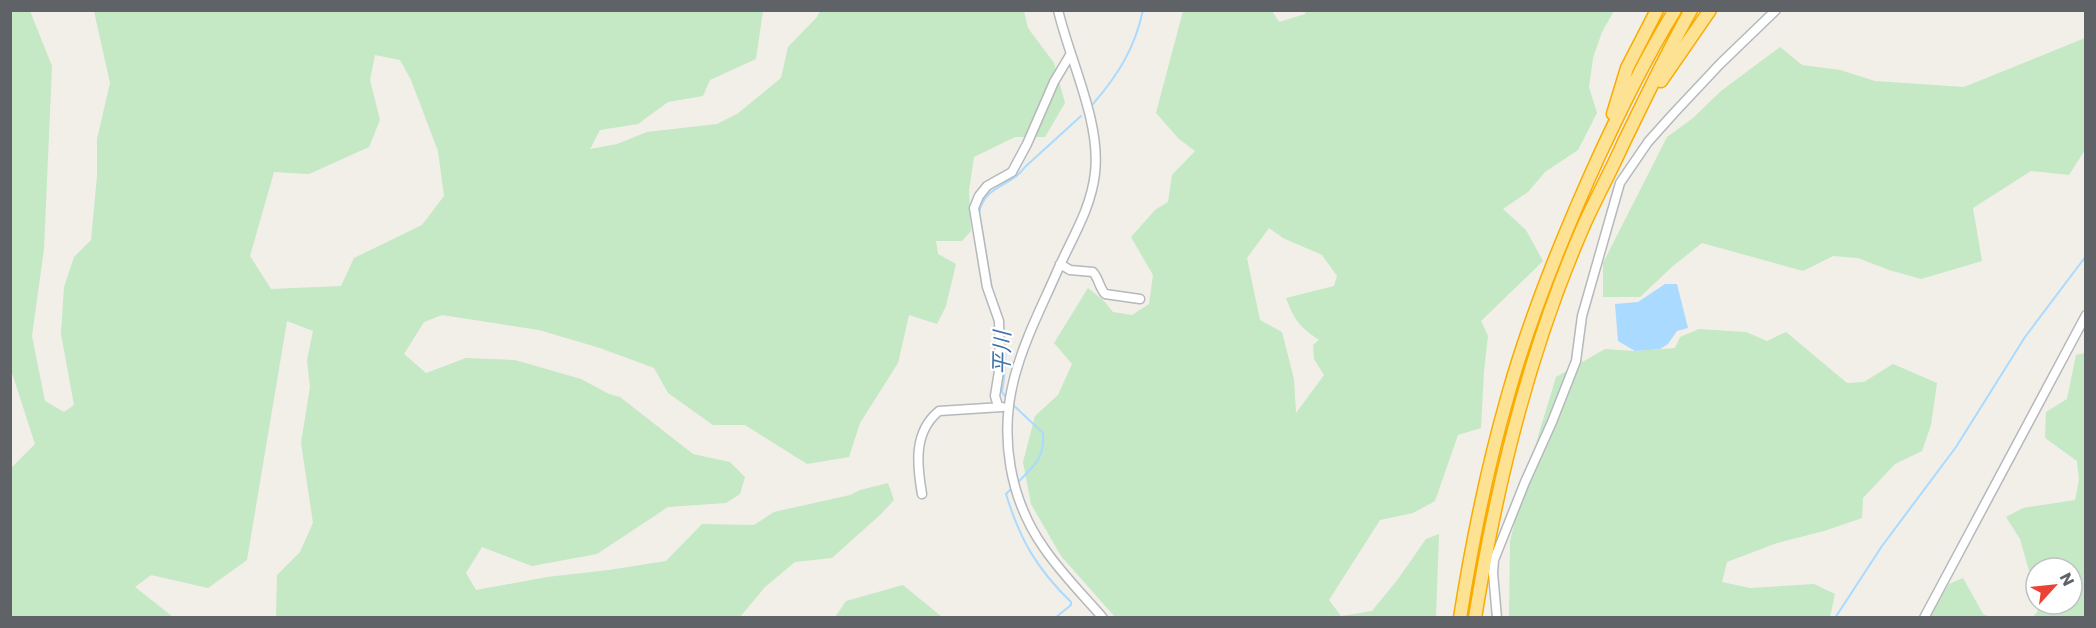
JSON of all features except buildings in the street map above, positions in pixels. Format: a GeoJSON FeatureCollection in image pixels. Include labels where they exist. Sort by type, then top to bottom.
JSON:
{"type":"FeatureCollection","features":[{"type":"Feature","properties":{"kind":"highway"},"geometry":{"type":"LineString","coordinates":[[1569,223],[1579,187],[1612,118],[1627,68],[1657,10]]}},
{"type":"Feature","properties":{"kind":"highway"},"geometry":{"type":"LineString","coordinates":[[1460,618],[1473,541],[1520,353],[1569,223],[1616,120],[1675,10]]}},
{"type":"Feature","properties":{"kind":"highway"},"geometry":{"type":"LineString","coordinates":[[1475,618],[1484,559],[1505,467],[1540,343],[1583,226],[1655,77],[1691,10]]}},
{"type":"Feature","properties":{"kind":"highway"},"geometry":{"type":"LineString","coordinates":[[1634,121],[1648,105],[1667,71],[1710,10]]}},
{"type":"Feature","properties":{"kind":"street"},"geometry":{"type":"LineString","coordinates":[[1058,10],[1093,132],[1096,165],[1087,207],[1025,345],[1009,404],[1007,435],[1013,481],[1027,518],[1044,548],[1103,618]]}},
{"type":"Feature","properties":{"kind":"street"},"geometry":{"type":"LineString","coordinates":[[1497,618],[1494,560],[1576,361],[1582,316],[1620,183],[1648,142],[1674,112],[1776,10]]}},
{"type":"Feature","properties":{"kind":"street"},"geometry":{"type":"LineString","coordinates":[[998,406],[995,396],[1000,365],[999,321],[987,287],[974,208],[979,196],[987,186],[1012,172],[1054,82],[1070,55]]}},
{"type":"Feature","properties":{"kind":"street"},"geometry":{"type":"LineString","coordinates":[[1060,264],[1070,270],[1093,272],[1099,280],[1100,289],[1105,294],[1140,299]]}},
{"type":"Feature","properties":{"kind":"street"},"geometry":{"type":"LineString","coordinates":[[1924,618],[2085,315]]}},
{"type":"Feature","properties":{"kind":"street"},"geometry":{"type":"LineString","coordinates":[[922,494],[918,459],[920,440],[925,425],[932,417],[939,411],[1009,404]]}},
{"type":"Feature","properties":{"kind":"green space"},"geometry":{"type":"Polygon","coordinates":[[[1306,10],[1614,11],[1602,32],[1593,58],[1589,87],[1597,113],[1578,150],[1545,172],[1528,192],[1503,209],[1526,230],[1543,261],[1481,321],[1488,336],[1481,428],[1458,435],[1435,501],[1413,513],[1380,520],[1329,600],[1341,616],[1372,611],[1426,539],[1439,534],[1436,617],[1115,617],[1061,556],[1031,504],[1023,462],[1035,416],[1058,395],[1072,364],[1054,343],[1088,288],[1113,312],[1132,315],[1149,304],[1153,275],[1131,237],[1155,210],[1168,202],[1172,175],[1195,151],[1179,139],[1156,113],[1183,11],[1272,11],[1279,22],[1305,14],[1306,10]],[[1269,228],[1247,258],[1260,320],[1282,332],[1294,379],[1296,413],[1324,375],[1314,359],[1313,345],[1319,340],[1298,322],[1286,298],[1334,286],[1337,276],[1322,255],[1283,238],[1269,228]]]}},
{"type":"Feature","properties":{"kind":"green space"},"geometry":{"type":"Polygon","coordinates":[[[10,11],[30,11],[52,66],[44,249],[32,336],[45,401],[64,412],[74,405],[61,334],[64,287],[74,257],[91,240],[97,176],[97,139],[110,83],[94,11],[763,11],[756,59],[710,80],[703,96],[668,102],[638,124],[600,130],[590,149],[617,144],[647,132],[717,124],[737,114],[781,78],[788,47],[820,11],[1024,11],[1028,28],[1054,63],[1065,103],[1045,137],[1015,137],[974,157],[969,190],[971,231],[962,241],[936,241],[938,254],[956,264],[946,306],[937,324],[909,315],[898,363],[860,423],[849,457],[807,464],[745,425],[713,425],[668,393],[654,368],[600,348],[539,330],[442,315],[424,322],[404,354],[426,373],[466,358],[515,360],[581,379],[609,394],[620,397],[693,454],[730,462],[745,477],[740,494],[726,503],[668,507],[597,554],[532,566],[482,547],[466,573],[476,590],[547,577],[666,561],[702,524],[754,525],[774,512],[850,495],[888,483],[894,500],[880,515],[832,558],[795,562],[765,587],[740,617],[276,617],[277,575],[300,552],[313,523],[301,443],[310,387],[307,360],[313,331],[287,321],[247,560],[208,588],[151,575],[135,587],[173,617],[11,617],[11,468],[35,444],[11,370],[10,11]],[[375,55],[370,80],[380,120],[369,147],[309,174],[274,172],[250,256],[271,289],[341,286],[354,258],[422,225],[444,196],[438,151],[411,80],[400,60],[375,55]]]}},
{"type":"Feature","properties":{"kind":"green space"},"geometry":{"type":"Polygon","coordinates":[[[2085,38],[2085,150],[2069,175],[2031,171],[1973,208],[1982,261],[1921,279],[1858,258],[1833,256],[1803,271],[1702,243],[1640,297],[1603,297],[1603,263],[1667,137],[1693,118],[1721,91],[1780,47],[1802,65],[1840,70],[1875,81],[1964,87],[2085,38]]]}},
{"type":"Feature","properties":{"kind":"green space"},"geometry":{"type":"Polygon","coordinates":[[[1699,329],[1746,332],[1767,341],[1786,332],[1847,383],[1864,382],[1893,364],[1937,383],[1931,425],[1922,451],[1895,464],[1863,498],[1862,518],[1777,543],[1727,562],[1722,582],[1750,588],[1814,584],[1835,594],[1830,617],[1509,618],[1510,541],[1530,463],[1556,377],[1605,349],[1635,351],[1675,348],[1680,337],[1699,329]]]}},
{"type":"Feature","properties":{"kind":"green space"},"geometry":{"type":"Polygon","coordinates":[[[2085,353],[2085,617],[2033,617],[2084,616],[2084,556],[2025,556],[2020,539],[2006,517],[2023,508],[2075,500],[2079,480],[2077,461],[2045,438],[2046,412],[2067,399],[2076,355],[2085,353]]]}},
{"type":"Feature","properties":{"kind":"green space"},"geometry":{"type":"Polygon","coordinates":[[[1963,578],[1983,614],[1990,617],[1928,618],[1949,584],[1963,578]]]}},
{"type":"Feature","properties":{"kind":"green space"},"geometry":{"type":"Polygon","coordinates":[[[903,585],[942,617],[835,617],[846,601],[903,585]]]}},
{"type":"Feature","properties":{"kind":"water"},"geometry":{"type":"Polygon","coordinates":[[[1665,284],[1677,284],[1688,328],[1677,331],[1668,344],[1660,349],[1635,351],[1618,341],[1615,304],[1638,302],[1665,284]]]}},
{"type":"Feature","properties":{"kind":"waterway","name":"平川"},"geometry":{"type":"LineString","coordinates":[[1093,104],[1110,82],[1130,49],[1143,10]]}},
{"type":"Feature","properties":{"kind":"waterway","name":"平川"},"geometry":{"type":"LineString","coordinates":[[979,213],[986,197],[992,191],[1019,174],[1081,116]]}},
{"type":"Feature","properties":{"kind":"waterway","name":"平川"},"geometry":{"type":"LineString","coordinates":[[980,218],[992,289]]}},
{"type":"Feature","properties":{"kind":"waterway"},"geometry":{"type":"LineString","coordinates":[[1835,618],[1882,546],[1956,447],[2025,337],[2086,256]]}},
{"type":"Feature","properties":{"kind":"waterway","name":"平川"},"geometry":{"type":"LineString","coordinates":[[996,300],[1004,334],[1005,369],[1002,392],[1007,399]]}},
{"type":"Feature","properties":{"kind":"waterway","name":"平川"},"geometry":{"type":"LineString","coordinates":[[1011,403],[1043,433],[1042,449],[1037,461],[1018,482]]}},
{"type":"Feature","properties":{"kind":"waterway","name":"平川"},"geometry":{"type":"LineString","coordinates":[[1012,488],[1006,494],[1024,540],[1048,578],[1071,602],[1071,605],[1055,618]]}}]}
